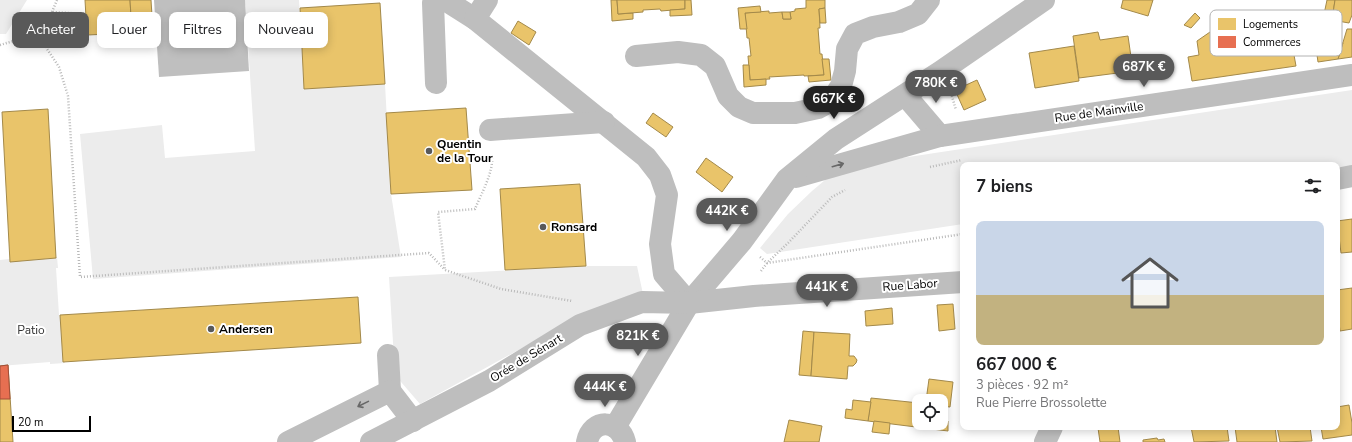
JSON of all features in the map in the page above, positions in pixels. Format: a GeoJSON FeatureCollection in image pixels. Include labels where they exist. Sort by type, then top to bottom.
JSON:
{"type":"FeatureCollection","features":[{"type":"Feature","properties":{"kind":"street"},"geometry":{"type":"LineString","coordinates":[[434,0],[436,83]]}},
{"type":"Feature","properties":{"kind":"street"},"geometry":{"type":"LineString","coordinates":[[445,0],[475,20],[646,157],[660,175],[667,195],[660,244],[664,274],[689,303]]}},
{"type":"Feature","properties":{"kind":"street"},"geometry":{"type":"LineString","coordinates":[[475,20],[487,0]]}},
{"type":"Feature","properties":{"kind":"street"},"geometry":{"type":"LineString","coordinates":[[636,56],[678,52],[701,55],[715,66],[728,96],[740,107],[753,113],[795,113],[818,108],[831,101],[841,86],[845,71],[847,49],[855,34],[873,27],[899,22],[918,14],[929,0]]}},
{"type":"Feature","properties":{"kind":"street"},"geometry":{"type":"LineString","coordinates":[[587,442],[591,431],[602,425],[609,425],[620,435],[689,303],[742,241],[787,179],[836,139],[940,72],[1044,0]]}},
{"type":"Feature","properties":{"kind":"street","name":"Rue de Mainville"},"geometry":{"type":"LineString","coordinates":[[787,179],[950,135],[1352,75]]}},
{"type":"Feature","properties":{"kind":"street"},"geometry":{"type":"LineString","coordinates":[[905,95],[950,135]]}},
{"type":"Feature","properties":{"kind":"street"},"geometry":{"type":"LineString","coordinates":[[490,130],[604,122]]}},
{"type":"Feature","properties":{"kind":"street"},"geometry":{"type":"LineString","coordinates":[[1340,178],[1352,176]]}},
{"type":"Feature","properties":{"kind":"street","name":"Rue Labor"},"geometry":{"type":"LineString","coordinates":[[689,303],[754,296],[960,282]]}},
{"type":"Feature","properties":{"kind":"street","name":"Orée de Sénart"},"geometry":{"type":"LineString","coordinates":[[371,442],[489,381],[580,325],[642,302],[689,303]]}},
{"type":"Feature","properties":{"kind":"street"},"geometry":{"type":"LineString","coordinates":[[388,355],[390,391],[412,421]]}},
{"type":"Feature","properties":{"kind":"street"},"geometry":{"type":"LineString","coordinates":[[288,442],[390,391]]}},
{"type":"Feature","properties":{"kind":"street"},"geometry":{"type":"LineString","coordinates":[[1045,442],[1051,430]]}},
{"type":"Feature","properties":{"kind":"path"},"geometry":{"type":"LineString","coordinates":[[52,12],[57,0]]}},
{"type":"Feature","properties":{"kind":"path"},"geometry":{"type":"LineString","coordinates":[[0,45],[12,41]]}},
{"type":"Feature","properties":{"kind":"path"},"geometry":{"type":"LineString","coordinates":[[46,48],[59,67],[68,96],[80,277],[429,253],[445,270],[501,289],[580,302]]}},
{"type":"Feature","properties":{"kind":"path"},"geometry":{"type":"LineString","coordinates":[[929,167],[965,159],[950,135],[956,112],[949,85],[940,72]]}},
{"type":"Feature","properties":{"kind":"path"},"geometry":{"type":"LineString","coordinates":[[445,270],[438,212],[475,209],[488,177],[492,159],[490,130]]}},
{"type":"Feature","properties":{"kind":"path"},"geometry":{"type":"LineString","coordinates":[[760,273],[767,263],[832,197],[851,187]]}},
{"type":"Feature","properties":{"kind":"path"},"geometry":{"type":"LineString","coordinates":[[742,241],[767,263],[960,234]]}},
{"type":"Feature","properties":{"kind":"green space"},"geometry":{"type":"Polygon","coordinates":[[[0,0],[27,0],[20,12],[12,12],[12,24],[6,34],[0,34],[0,0]]]}},
{"type":"Feature","properties":{"kind":"green space"},"geometry":{"type":"Polygon","coordinates":[[[245,0],[299,0],[300,12],[246,12],[245,0]]]}},
{"type":"Feature","properties":{"kind":"green space"},"geometry":{"type":"Polygon","coordinates":[[[248,48],[302,48],[304,89],[385,84],[391,194],[401,257],[93,279],[80,134],[162,125],[165,158],[255,151],[248,48]]]}},
{"type":"Feature","properties":{"kind":"green space"},"geometry":{"type":"Polygon","coordinates":[[[1352,90],[1352,166],[1340,168],[1340,162],[960,162],[960,224],[767,254],[760,248],[788,214],[812,191],[831,175],[855,165],[1352,90]]]}},
{"type":"Feature","properties":{"kind":"green space","name":"Patio"},"geometry":{"type":"Polygon","coordinates":[[[56,257],[58,268],[56,268],[59,315],[65,363],[50,364],[50,362],[0,366],[0,260],[10,259],[10,261],[56,257]]]}},
{"type":"Feature","properties":{"kind":"green space"},"geometry":{"type":"Polygon","coordinates":[[[586,266],[637,266],[643,294],[562,326],[420,404],[395,375],[389,277],[586,266]]]}},
{"type":"Feature","properties":{"kind":"shaded area"},"geometry":{"type":"Polygon","coordinates":[[[154,0],[245,0],[244,48],[248,48],[249,71],[159,77],[157,48],[161,48],[161,12],[155,12],[154,0]]]}},
{"type":"Feature","properties":{"kind":"building: Logements"},"geometry":{"type":"Polygon","coordinates":[[[85,0],[130,0],[131,12],[97,12],[97,35],[89,35],[89,12],[86,12],[85,0]]]}},
{"type":"Feature","properties":{"kind":"building: Logements"},"geometry":{"type":"Polygon","coordinates":[[[130,0],[151,0],[152,12],[131,12],[130,0]]]}},
{"type":"Feature","properties":{"kind":"building: Logements"},"geometry":{"type":"Polygon","coordinates":[[[611,0],[617,0],[618,14],[633,13],[633,19],[612,21],[611,0]]]}},
{"type":"Feature","properties":{"kind":"building: Logements"},"geometry":{"type":"Polygon","coordinates":[[[617,0],[685,0],[685,9],[661,11],[660,9],[643,10],[643,12],[618,14],[617,0]]]}},
{"type":"Feature","properties":{"kind":"building: Logements"},"geometry":{"type":"Polygon","coordinates":[[[685,0],[691,0],[692,15],[670,16],[670,10],[685,9],[685,0]]]}},
{"type":"Feature","properties":{"kind":"building: Logements"},"geometry":{"type":"Polygon","coordinates":[[[806,0],[825,0],[825,8],[819,9],[820,28],[818,28],[820,54],[822,54],[824,75],[769,77],[770,79],[750,80],[748,56],[751,56],[749,38],[747,38],[745,13],[769,11],[769,13],[782,12],[783,19],[791,19],[790,12],[795,11],[795,9],[806,8],[806,0]]]}},
{"type":"Feature","properties":{"kind":"building: Logements"},"geometry":{"type":"Polygon","coordinates":[[[1123,0],[1153,0],[1148,16],[1121,8],[1123,0]]]}},
{"type":"Feature","properties":{"kind":"building: Logements"},"geometry":{"type":"Polygon","coordinates":[[[1327,0],[1335,0],[1334,10],[1325,10],[1327,0]]]}},
{"type":"Feature","properties":{"kind":"building: Logements"},"geometry":{"type":"Polygon","coordinates":[[[1335,0],[1352,0],[1352,15],[1349,23],[1342,22],[1342,10],[1334,10],[1335,0]]]}},
{"type":"Feature","properties":{"kind":"building: Logements"},"geometry":{"type":"Polygon","coordinates":[[[380,3],[385,84],[304,89],[302,48],[328,48],[328,12],[300,12],[300,8],[380,3]]]}},
{"type":"Feature","properties":{"kind":"building: Logements"},"geometry":{"type":"Polygon","coordinates":[[[760,6],[761,12],[745,13],[747,29],[740,29],[738,8],[760,6]]]}},
{"type":"Feature","properties":{"kind":"building: Logements"},"geometry":{"type":"Polygon","coordinates":[[[825,8],[826,23],[820,23],[819,9],[825,8]]]}},
{"type":"Feature","properties":{"kind":"building: Logements"},"geometry":{"type":"Polygon","coordinates":[[[782,12],[790,12],[791,19],[783,19],[782,12]]]}},
{"type":"Feature","properties":{"kind":"building: Logements"},"geometry":{"type":"Polygon","coordinates":[[[1195,13],[1200,18],[1191,28],[1184,25],[1195,13]]]}},
{"type":"Feature","properties":{"kind":"building: Logements"},"geometry":{"type":"Polygon","coordinates":[[[518,21],[536,32],[529,45],[511,33],[518,21]]]}},
{"type":"Feature","properties":{"kind":"building: Logements"},"geometry":{"type":"Polygon","coordinates":[[[1347,29],[1352,29],[1352,57],[1338,59],[1339,56],[1342,56],[1342,46],[1347,29]]]}},
{"type":"Feature","properties":{"kind":"building: Logements"},"geometry":{"type":"Polygon","coordinates":[[[1098,32],[1100,40],[1128,36],[1133,71],[1079,78],[1073,36],[1098,32]]]}},
{"type":"Feature","properties":{"kind":"building: Logements"},"geometry":{"type":"Polygon","coordinates":[[[1210,32],[1210,56],[1294,56],[1296,66],[1192,81],[1188,57],[1199,55],[1197,41],[1210,32]]]}},
{"type":"Feature","properties":{"kind":"building: Logements"},"geometry":{"type":"Polygon","coordinates":[[[1074,46],[1079,81],[1035,88],[1029,53],[1074,46]]]}},
{"type":"Feature","properties":{"kind":"building: Logements"},"geometry":{"type":"Polygon","coordinates":[[[1317,56],[1339,56],[1338,59],[1318,62],[1317,56]]]}},
{"type":"Feature","properties":{"kind":"building: Logements"},"geometry":{"type":"Polygon","coordinates":[[[822,59],[829,59],[831,80],[809,82],[808,76],[824,75],[822,59]]]}},
{"type":"Feature","properties":{"kind":"building: Logements"},"geometry":{"type":"Polygon","coordinates":[[[743,65],[749,65],[750,80],[766,79],[766,85],[744,87],[743,65]]]}},
{"type":"Feature","properties":{"kind":"building: Logements"},"geometry":{"type":"Polygon","coordinates":[[[977,80],[986,100],[964,110],[955,90],[977,80]]]}},
{"type":"Feature","properties":{"kind":"building: Logements","name":"Quentin de la Tour"},"geometry":{"type":"Polygon","coordinates":[[[466,108],[472,190],[391,194],[386,113],[466,108]]]}},
{"type":"Feature","properties":{"kind":"building: Logements"},"geometry":{"type":"Polygon","coordinates":[[[48,109],[56,258],[10,262],[2,112],[48,109]]]}},
{"type":"Feature","properties":{"kind":"building: Logements"},"geometry":{"type":"Polygon","coordinates":[[[653,113],[673,127],[666,137],[646,123],[653,113]]]}},
{"type":"Feature","properties":{"kind":"building: Logements"},"geometry":{"type":"Polygon","coordinates":[[[706,158],[733,177],[722,192],[696,172],[706,158]]]}},
{"type":"Feature","properties":{"kind":"building: Logements","name":"Ronsard"},"geometry":{"type":"Polygon","coordinates":[[[580,184],[586,266],[505,270],[500,189],[580,184]]]}},
{"type":"Feature","properties":{"kind":"building: Logements"},"geometry":{"type":"Polygon","coordinates":[[[1352,219],[1352,252],[1341,253],[1340,221],[1352,219]]]}},
{"type":"Feature","properties":{"kind":"building: Logements"},"geometry":{"type":"Polygon","coordinates":[[[1352,288],[1352,329],[1340,331],[1340,290],[1352,288]]]}},
{"type":"Feature","properties":{"kind":"building: Logements","name":"Andersen"},"geometry":{"type":"Polygon","coordinates":[[[358,297],[361,343],[63,362],[60,315],[358,297]]]}},
{"type":"Feature","properties":{"kind":"building: Logements"},"geometry":{"type":"Polygon","coordinates":[[[953,304],[955,329],[939,331],[937,305],[953,304]]]}},
{"type":"Feature","properties":{"kind":"building: Logements"},"geometry":{"type":"Polygon","coordinates":[[[892,308],[893,324],[866,326],[865,311],[892,308]]]}},
{"type":"Feature","properties":{"kind":"building: Logements"},"geometry":{"type":"Polygon","coordinates":[[[803,331],[814,332],[811,376],[799,375],[803,331]]]}},
{"type":"Feature","properties":{"kind":"building: Logements"},"geometry":{"type":"Polygon","coordinates":[[[814,332],[850,334],[849,356],[854,356],[857,360],[853,366],[848,366],[847,379],[811,376],[814,332]]]}},
{"type":"Feature","properties":{"kind":"building: Logements"},"geometry":{"type":"Polygon","coordinates":[[[8,365],[13,442],[0,442],[0,366],[8,365]]]}},
{"type":"Feature","properties":{"kind":"building: Logements"},"geometry":{"type":"Polygon","coordinates":[[[929,379],[953,382],[950,407],[948,407],[948,394],[927,394],[929,379]]]}},
{"type":"Feature","properties":{"kind":"building: Logements"},"geometry":{"type":"Polygon","coordinates":[[[871,398],[912,402],[912,426],[868,421],[871,398]]]}},
{"type":"Feature","properties":{"kind":"building: Logements"},"geometry":{"type":"Polygon","coordinates":[[[853,400],[871,402],[868,421],[845,418],[846,409],[852,410],[853,400]]]}},
{"type":"Feature","properties":{"kind":"building: Logements"},"geometry":{"type":"Polygon","coordinates":[[[1349,405],[1352,435],[1323,439],[1322,430],[1340,430],[1340,406],[1349,405]]]}},
{"type":"Feature","properties":{"kind":"building: Logements"},"geometry":{"type":"Polygon","coordinates":[[[789,420],[822,426],[819,442],[784,442],[789,420]]]}},
{"type":"Feature","properties":{"kind":"building: Logements"},"geometry":{"type":"Polygon","coordinates":[[[874,421],[890,423],[889,434],[872,432],[874,421]]]}},
{"type":"Feature","properties":{"kind":"building: Logements"},"geometry":{"type":"Polygon","coordinates":[[[1098,430],[1118,430],[1120,442],[1100,442],[1098,430]]]}},
{"type":"Feature","properties":{"kind":"building: Logements"},"geometry":{"type":"Polygon","coordinates":[[[1192,430],[1227,430],[1229,441],[1194,442],[1192,430]]]}},
{"type":"Feature","properties":{"kind":"building: Logements"},"geometry":{"type":"Polygon","coordinates":[[[1235,430],[1275,430],[1277,442],[1237,442],[1235,430]]]}},
{"type":"Feature","properties":{"kind":"building: Logements"},"geometry":{"type":"Polygon","coordinates":[[[1278,430],[1310,430],[1312,441],[1280,442],[1278,430]]]}},
{"type":"Feature","properties":{"kind":"building: Logements"},"geometry":{"type":"Polygon","coordinates":[[[1157,438],[1158,440],[1164,439],[1165,442],[1143,442],[1143,440],[1157,438]]]}},
{"type":"Feature","properties":{"kind":"building: Commerces"},"geometry":{"type":"Polygon","coordinates":[[[8,365],[10,399],[0,399],[0,366],[8,365]]]}},
{"type":"Feature","properties":{"kind":"place","name":"Quentin de la Tour"},"geometry":{"type":"Point","coordinates":[429,151]}},
{"type":"Feature","properties":{"kind":"place","name":"Ronsard"},"geometry":{"type":"Point","coordinates":[543,227]}},
{"type":"Feature","properties":{"kind":"place","name":"Andersen"},"geometry":{"type":"Point","coordinates":[211,329]}}]}
